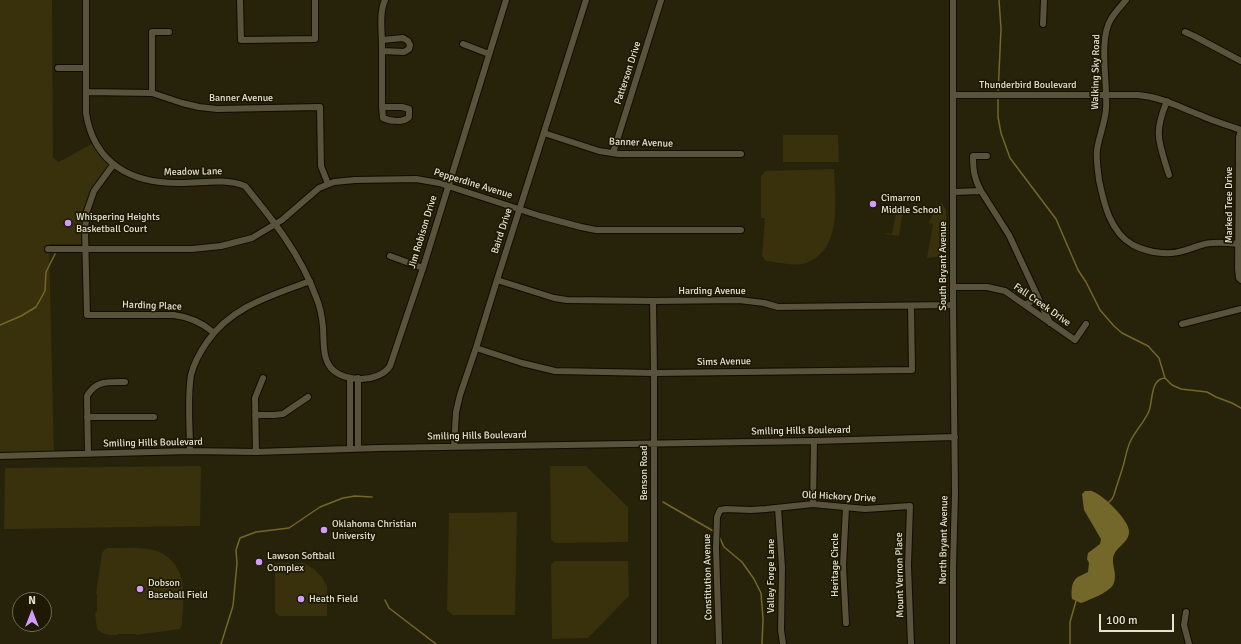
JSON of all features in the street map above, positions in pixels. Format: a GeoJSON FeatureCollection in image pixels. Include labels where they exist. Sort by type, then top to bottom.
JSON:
{"type":"FeatureCollection","features":[{"type":"Feature","properties":{"kind":"street","name":"Meadow Lane"},"geometry":{"type":"LineString","coordinates":[[86,0],[86,113],[90,130],[96,145],[113,165],[127,173],[143,179],[181,184],[220,181],[234,182],[244,186],[293,248],[303,265],[317,299],[325,353],[328,363],[336,372],[350,378]]}},
{"type":"Feature","properties":{"kind":"street"},"geometry":{"type":"LineString","coordinates":[[240,0],[241,40],[315,39],[315,0]]}},
{"type":"Feature","properties":{"kind":"street"},"geometry":{"type":"LineString","coordinates":[[382,107],[382,9],[385,0]]}},
{"type":"Feature","properties":{"kind":"street","name":"Jim Robison Drive"},"geometry":{"type":"LineString","coordinates":[[350,378],[378,377],[385,373],[390,366],[506,0]]}},
{"type":"Feature","properties":{"kind":"street","name":"Baird Drive"},"geometry":{"type":"LineString","coordinates":[[454,446],[456,412],[460,395],[586,0]]}},
{"type":"Feature","properties":{"kind":"street","name":"Patterson Drive"},"geometry":{"type":"LineString","coordinates":[[613,153],[662,0]]}},
{"type":"Feature","properties":{"kind":"street","name":"South Bryant Avenue"},"geometry":{"type":"LineString","coordinates":[[953,0],[953,305],[955,437]]}},
{"type":"Feature","properties":{"kind":"street"},"geometry":{"type":"LineString","coordinates":[[1043,24],[1044,0]]}},
{"type":"Feature","properties":{"kind":"street","name":"Walking Sky Road"},"geometry":{"type":"LineString","coordinates":[[1126,0],[1110,19],[1106,30],[1105,119],[1099,141],[1096,162],[1103,202],[1107,213],[1122,238],[1144,249],[1167,254],[1184,251],[1211,243],[1239,244]]}},
{"type":"Feature","properties":{"kind":"street"},"geometry":{"type":"LineString","coordinates":[[152,93],[152,32],[169,32]]}},
{"type":"Feature","properties":{"kind":"street"},"geometry":{"type":"LineString","coordinates":[[1185,32],[1241,61]]}},
{"type":"Feature","properties":{"kind":"street"},"geometry":{"type":"LineString","coordinates":[[382,40],[403,38],[408,40],[410,45],[409,49],[404,52],[382,51]]}},
{"type":"Feature","properties":{"kind":"street"},"geometry":{"type":"LineString","coordinates":[[463,44],[489,54]]}},
{"type":"Feature","properties":{"kind":"street"},"geometry":{"type":"LineString","coordinates":[[58,68],[86,68]]}},
{"type":"Feature","properties":{"kind":"street","name":"Banner Avenue"},"geometry":{"type":"LineString","coordinates":[[86,92],[152,93],[182,103],[217,109],[320,108],[321,166],[328,184]]}},
{"type":"Feature","properties":{"kind":"street","name":"Thunderbird Boulevard"},"geometry":{"type":"LineString","coordinates":[[953,95],[1149,96],[1167,101],[1200,116],[1241,130]]}},
{"type":"Feature","properties":{"kind":"street"},"geometry":{"type":"LineString","coordinates":[[1167,101],[1160,120],[1158,133],[1170,174]]}},
{"type":"Feature","properties":{"kind":"street","name":"Marked Tree Drive"},"geometry":{"type":"LineString","coordinates":[[1241,130],[1239,137],[1240,218],[1238,268],[1239,278],[1241,280]]}},
{"type":"Feature","properties":{"kind":"street","name":"Banner Avenue"},"geometry":{"type":"LineString","coordinates":[[544,133],[599,151],[613,153],[741,154]]}},
{"type":"Feature","properties":{"kind":"street"},"geometry":{"type":"LineString","coordinates":[[987,156],[973,156],[973,170],[977,184],[1009,235],[1050,323]]}},
{"type":"Feature","properties":{"kind":"street"},"geometry":{"type":"LineString","coordinates":[[86,248],[86,220],[88,205],[94,191],[113,165]]}},
{"type":"Feature","properties":{"kind":"street","name":"Pepperdine Avenue"},"geometry":{"type":"LineString","coordinates":[[48,249],[192,249],[221,246],[252,238],[274,225],[295,209],[313,192],[328,184],[340,181],[355,180],[416,179],[448,186],[567,224],[596,230],[741,230]]}},
{"type":"Feature","properties":{"kind":"street"},"geometry":{"type":"LineString","coordinates":[[953,192],[981,191]]}},
{"type":"Feature","properties":{"kind":"street","name":"Harding Place"},"geometry":{"type":"LineString","coordinates":[[86,248],[87,315],[184,316],[204,325],[213,332]]}},
{"type":"Feature","properties":{"kind":"street"},"geometry":{"type":"LineString","coordinates":[[390,256],[422,268]]}},
{"type":"Feature","properties":{"kind":"street","name":"Harding Avenue"},"geometry":{"type":"LineString","coordinates":[[497,280],[554,298],[567,300],[739,300],[764,303],[778,308],[953,305]]}},
{"type":"Feature","properties":{"kind":"street"},"geometry":{"type":"LineString","coordinates":[[190,451],[189,394],[192,374],[199,352],[213,332],[227,319],[244,308],[310,281]]}},
{"type":"Feature","properties":{"kind":"street","name":"Fall Creek Drive"},"geometry":{"type":"LineString","coordinates":[[953,287],[997,288],[1005,291],[1075,340],[1086,324]]}},
{"type":"Feature","properties":{"kind":"street"},"geometry":{"type":"LineString","coordinates":[[1024,304],[1028,304],[1033,301],[1035,298],[1035,290]]}},
{"type":"Feature","properties":{"kind":"street","name":"Benson Road"},"geometry":{"type":"LineString","coordinates":[[653,301],[654,644]]}},
{"type":"Feature","properties":{"kind":"street","name":"Sims Avenue"},"geometry":{"type":"LineString","coordinates":[[476,348],[522,363],[555,371],[654,372],[912,370],[911,306]]}},
{"type":"Feature","properties":{"kind":"street"},"geometry":{"type":"LineString","coordinates":[[1182,324],[1241,309]]}},
{"type":"Feature","properties":{"kind":"street"},"geometry":{"type":"LineString","coordinates":[[256,452],[255,394],[263,378]]}},
{"type":"Feature","properties":{"kind":"street"},"geometry":{"type":"LineString","coordinates":[[350,378],[350,449]]}},
{"type":"Feature","properties":{"kind":"street"},"geometry":{"type":"LineString","coordinates":[[358,378],[358,448]]}},
{"type":"Feature","properties":{"kind":"street"},"geometry":{"type":"LineString","coordinates":[[88,454],[87,396],[91,390],[102,382],[125,382]]}},
{"type":"Feature","properties":{"kind":"street"},"geometry":{"type":"LineString","coordinates":[[255,415],[283,414],[308,396]]}},
{"type":"Feature","properties":{"kind":"street"},"geometry":{"type":"LineString","coordinates":[[87,417],[154,417]]}},
{"type":"Feature","properties":{"kind":"street","name":"Smiling Hills Boulevard"},"geometry":{"type":"LineString","coordinates":[[0,456],[190,451],[256,452],[358,448],[654,444],[955,437]]}},
{"type":"Feature","properties":{"kind":"street","name":"North Bryant Avenue"},"geometry":{"type":"LineString","coordinates":[[953,644],[955,437]]}},
{"type":"Feature","properties":{"kind":"street"},"geometry":{"type":"LineString","coordinates":[[813,504],[814,441]]}},
{"type":"Feature","properties":{"kind":"street","name":"Old Hickory Drive"},"geometry":{"type":"LineString","coordinates":[[720,510],[752,510],[813,504],[865,509],[910,506]]}},
{"type":"Feature","properties":{"kind":"street","name":"Mount Vernon Place"},"geometry":{"type":"LineString","coordinates":[[910,506],[908,566],[911,644]]}},
{"type":"Feature","properties":{"kind":"street","name":"Heritage Circle"},"geometry":{"type":"LineString","coordinates":[[846,507],[843,566],[846,623]]}},
{"type":"Feature","properties":{"kind":"street","name":"Valley Forge Lane"},"geometry":{"type":"LineString","coordinates":[[778,508],[782,548],[781,630],[783,644]]}},
{"type":"Feature","properties":{"kind":"street","name":"Constitution Avenue"},"geometry":{"type":"LineString","coordinates":[[719,644],[716,554],[717,517],[720,510]]}},
{"type":"Feature","properties":{"kind":"street"},"geometry":{"type":"LineString","coordinates":[[1186,612],[1184,625],[1189,644]]}},
{"type":"Feature","properties":{"kind":"shaded area"},"geometry":{"type":"Polygon","coordinates":[[[0,0],[52,0],[53,158],[59,162],[95,142],[113,165],[91,198],[86,244],[49,244],[54,455],[0,455],[0,0]]]}},
{"type":"Feature","properties":{"kind":"shaded area"},"geometry":{"type":"Polygon","coordinates":[[[783,135],[838,135],[839,162],[783,162],[783,135]]]}},
{"type":"Feature","properties":{"kind":"shaded area"},"geometry":{"type":"Polygon","coordinates":[[[834,169],[834,222],[826,247],[818,256],[806,263],[791,264],[766,261],[762,256],[765,218],[761,218],[761,176],[766,171],[834,169]]]}},
{"type":"Feature","properties":{"kind":"shaded area"},"geometry":{"type":"Polygon","coordinates":[[[942,203],[946,210],[946,256],[927,258],[933,224],[929,223],[936,206],[942,203]]]}},
{"type":"Feature","properties":{"kind":"shaded area"},"geometry":{"type":"Polygon","coordinates":[[[897,207],[903,208],[899,236],[885,234],[892,234],[897,207]]]}},
{"type":"Feature","properties":{"kind":"shaded area"},"geometry":{"type":"Polygon","coordinates":[[[550,466],[586,466],[628,507],[628,542],[555,543],[551,539],[550,466]]]}},
{"type":"Feature","properties":{"kind":"shaded area"},"geometry":{"type":"Polygon","coordinates":[[[201,467],[200,526],[4,529],[6,468],[201,467]]]}},
{"type":"Feature","properties":{"kind":"shaded area"},"geometry":{"type":"Polygon","coordinates":[[[1085,491],[1093,491],[1116,509],[1128,527],[1129,532],[1127,539],[1114,554],[1113,561],[1115,578],[1111,588],[1081,603],[1072,599],[1073,584],[1078,577],[1088,572],[1088,553],[1100,544],[1101,539],[1084,510],[1082,494],[1085,491]]]}},
{"type":"Feature","properties":{"kind":"shaded area"},"geometry":{"type":"Polygon","coordinates":[[[517,512],[515,615],[453,615],[447,610],[449,513],[517,512]]]}},
{"type":"Feature","properties":{"kind":"shaded area","name":"Dobson Baseball Field"},"geometry":{"type":"Polygon","coordinates":[[[108,548],[151,549],[162,553],[173,563],[178,570],[183,588],[182,625],[180,629],[136,635],[112,635],[106,634],[97,629],[95,613],[97,612],[96,594],[102,553],[108,548]]]}},
{"type":"Feature","properties":{"kind":"shaded area"},"geometry":{"type":"Polygon","coordinates":[[[555,561],[628,561],[629,596],[588,638],[552,639],[551,565],[555,561]]]}},
{"type":"Feature","properties":{"kind":"shaded area","name":"Heath Field"},"geometry":{"type":"Polygon","coordinates":[[[275,563],[304,563],[314,569],[322,577],[327,586],[327,616],[279,616],[275,612],[275,563]]]}},
{"type":"Feature","properties":{"kind":"waterway"},"geometry":{"type":"LineString","coordinates":[[998,94],[1001,29],[999,0]]}},
{"type":"Feature","properties":{"kind":"waterway"},"geometry":{"type":"LineString","coordinates":[[998,98],[998,117],[1001,133],[1010,158],[1056,219],[1078,270],[1086,282],[1100,310],[1122,333],[1148,346],[1159,358],[1165,378],[1172,385],[1181,389],[1207,392],[1241,408]]}},
{"type":"Feature","properties":{"kind":"waterway"},"geometry":{"type":"LineString","coordinates":[[0,325],[21,316],[36,307],[45,291],[46,272],[55,254]]}},
{"type":"Feature","properties":{"kind":"waterway"},"geometry":{"type":"LineString","coordinates":[[1108,503],[1114,495],[1133,436],[1149,411],[1154,386],[1160,379],[1165,378]]}},
{"type":"Feature","properties":{"kind":"waterway"},"geometry":{"type":"LineString","coordinates":[[221,644],[233,606],[237,563],[236,550],[240,538],[256,532],[289,528],[320,507],[343,498],[355,496],[372,497]]}},
{"type":"Feature","properties":{"kind":"waterway"},"geometry":{"type":"LineString","coordinates":[[663,502],[715,532]]}},
{"type":"Feature","properties":{"kind":"waterway"},"geometry":{"type":"LineString","coordinates":[[719,536],[724,547],[742,562],[754,579],[761,593],[763,619],[762,644]]}},
{"type":"Feature","properties":{"kind":"waterway"},"geometry":{"type":"LineString","coordinates":[[385,600],[389,608],[436,644]]}},
{"type":"Feature","properties":{"kind":"waterway"},"geometry":{"type":"LineString","coordinates":[[1070,644],[1070,622],[1076,601]]}},
{"type":"Feature","properties":{"kind":"place","name":"Cimarron Middle School"},"geometry":{"type":"Point","coordinates":[873,204]}},
{"type":"Feature","properties":{"kind":"place","name":"Whispering Heights Basketball Court"},"geometry":{"type":"Point","coordinates":[68,223]}},
{"type":"Feature","properties":{"kind":"place","name":"Oklahoma Christian University"},"geometry":{"type":"Point","coordinates":[324,530]}},
{"type":"Feature","properties":{"kind":"place","name":"Lawson Softball Complex"},"geometry":{"type":"Point","coordinates":[259,562]}},
{"type":"Feature","properties":{"kind":"place","name":"Dobson Baseball Field"},"geometry":{"type":"Point","coordinates":[140,589]}},
{"type":"Feature","properties":{"kind":"place","name":"Heath Field"},"geometry":{"type":"Point","coordinates":[301,599]}}]}
